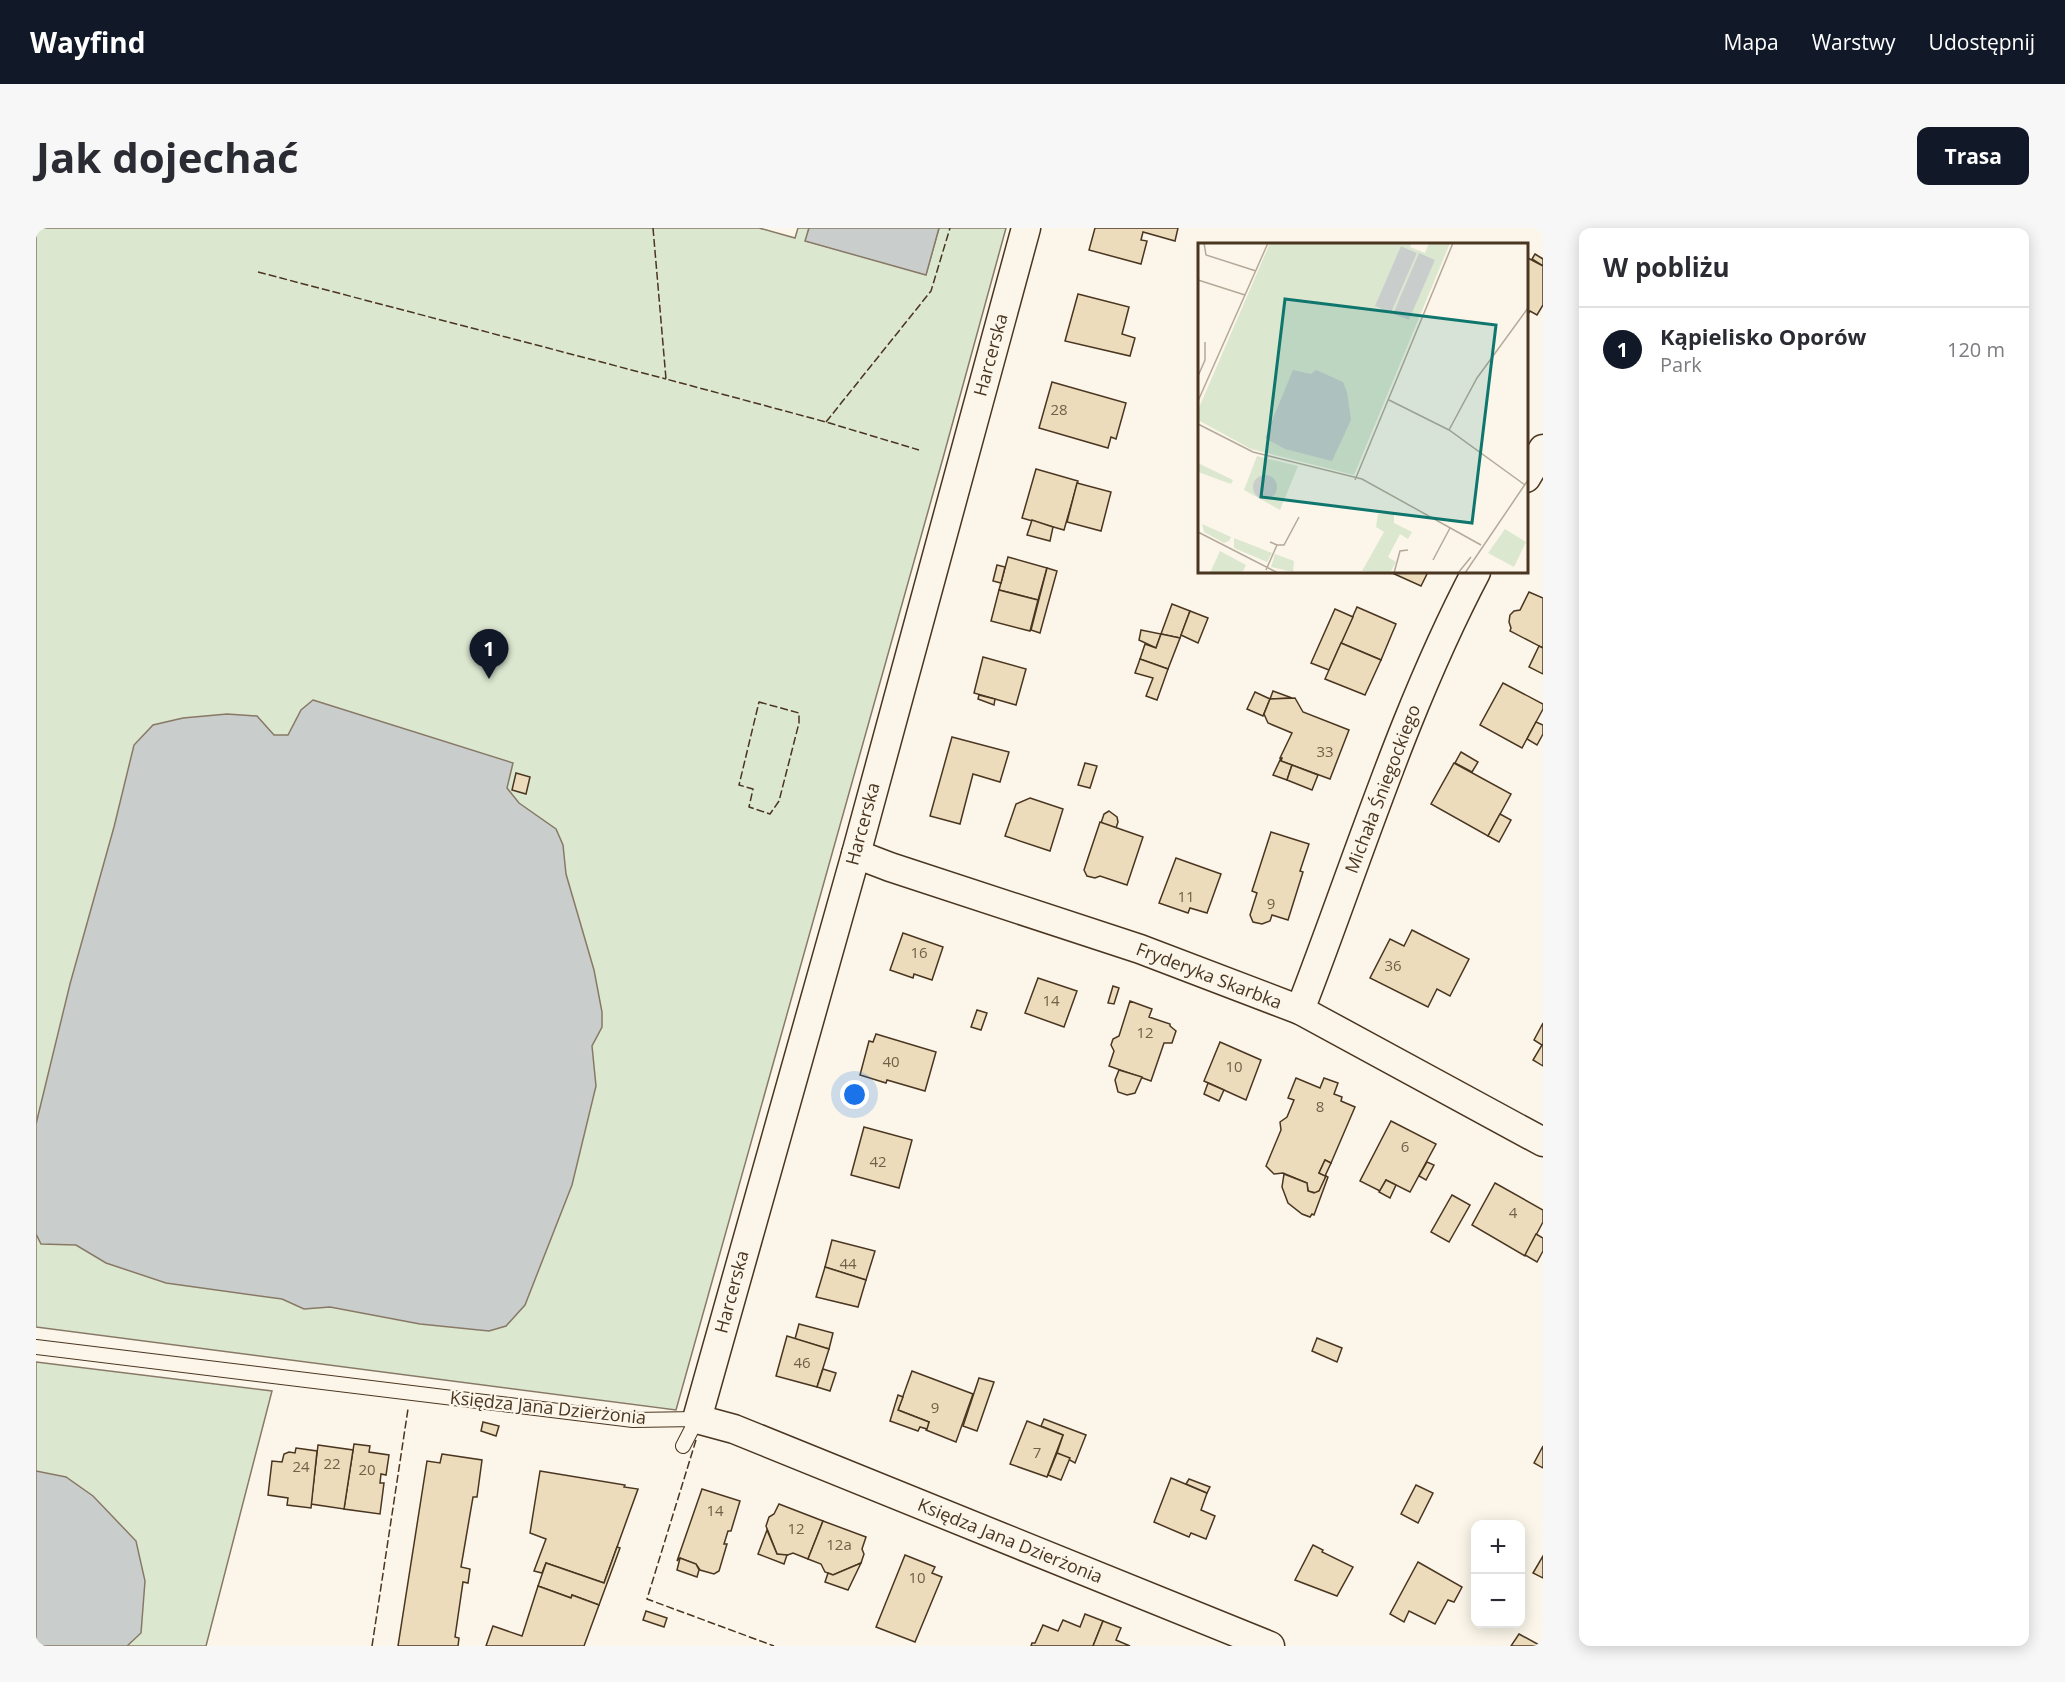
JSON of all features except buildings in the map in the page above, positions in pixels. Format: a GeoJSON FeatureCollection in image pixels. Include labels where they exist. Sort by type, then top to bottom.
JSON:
{"type":"FeatureCollection","features":[{"type":"Feature","properties":{"kind":"street","name":"Harcerska"},"geometry":{"type":"LineString","coordinates":[[697,1419],[856,854],[1026,228]]}},
{"type":"Feature","properties":{"kind":"street"},"geometry":{"type":"LineString","coordinates":[[1528,476],[1543,449]]}},
{"type":"Feature","properties":{"kind":"street","name":"Michała Śniegockiego"},"geometry":{"type":"LineString","coordinates":[[1300,1010],[1401,735],[1452,617],[1475,573]]}},
{"type":"Feature","properties":{"kind":"street","name":"Fryderyka Skarbka"},"geometry":{"type":"LineString","coordinates":[[856,854],[1140,949],[1300,1010],[1543,1142]]}},
{"type":"Feature","properties":{"kind":"street","name":"Księdza Jana Dzierżonia"},"geometry":{"type":"LineString","coordinates":[[697,1419],[734,1429],[1270,1646]]}},
{"type":"Feature","properties":{"kind":"lane","name":"Księdza Jana Dzierżonia"},"geometry":{"type":"LineString","coordinates":[[36,1347],[633,1420],[697,1419]]}},
{"type":"Feature","properties":{"kind":"lane"},"geometry":{"type":"LineString","coordinates":[[683,1446],[697,1419]]}},
{"type":"Feature","properties":{"kind":"green space"},"geometry":{"type":"Polygon","coordinates":[[[36,228],[759,228],[795,238],[798,228],[809,228],[806,241],[926,274],[939,228],[1006,228],[676,1410],[36,1327],[36,228]]]}},
{"type":"Feature","properties":{"kind":"green space"},"geometry":{"type":"Polygon","coordinates":[[[36,1362],[272,1391],[206,1646],[36,1646],[36,1362]]]}},
{"type":"Feature","properties":{"kind":"shaded area"},"geometry":{"type":"Polygon","coordinates":[[[809,228],[939,228],[926,275],[805,241],[809,228]]]}},
{"type":"Feature","properties":{"kind":"shaded area"},"geometry":{"type":"Polygon","coordinates":[[[313,700],[513,763],[507,788],[519,803],[556,829],[563,845],[566,874],[594,970],[602,1012],[602,1027],[592,1046],[596,1086],[572,1185],[525,1305],[506,1326],[489,1331],[420,1324],[330,1307],[304,1309],[282,1299],[166,1283],[106,1263],[76,1245],[41,1244],[36,1234],[36,1124],[70,984],[114,827],[134,745],[153,725],[183,718],[227,714],[257,716],[274,735],[288,735],[301,710],[313,700]]]}},
{"type":"Feature","properties":{"kind":"shaded area"},"geometry":{"type":"Polygon","coordinates":[[[36,1471],[66,1477],[93,1496],[136,1541],[145,1581],[141,1633],[127,1646],[36,1646],[36,1471]]]}},
{"type":"Feature","properties":{"kind":"fence"},"geometry":{"type":"LineString","coordinates":[[653,228],[666,379],[826,422],[919,450]]}},
{"type":"Feature","properties":{"kind":"fence"},"geometry":{"type":"LineString","coordinates":[[826,422],[931,291],[950,228]]}},
{"type":"Feature","properties":{"kind":"fence"},"geometry":{"type":"LineString","coordinates":[[258,272],[666,379]]}},
{"type":"Feature","properties":{"kind":"fence"},"geometry":{"type":"LineString","coordinates":[[759,702],[799,713],[799,723],[779,801],[770,814],[749,807],[753,789],[739,785],[759,702]]}},
{"type":"Feature","properties":{"kind":"fence"},"geometry":{"type":"LineString","coordinates":[[372,1646],[408,1409]]}},
{"type":"Feature","properties":{"kind":"fence"},"geometry":{"type":"LineString","coordinates":[[696,1440],[647,1599],[774,1646]]}},
{"type":"Feature","properties":{"kind":"place","name":"Kąpielisko Oporów"},"geometry":{"type":"Point","coordinates":[489,679]}}]}
